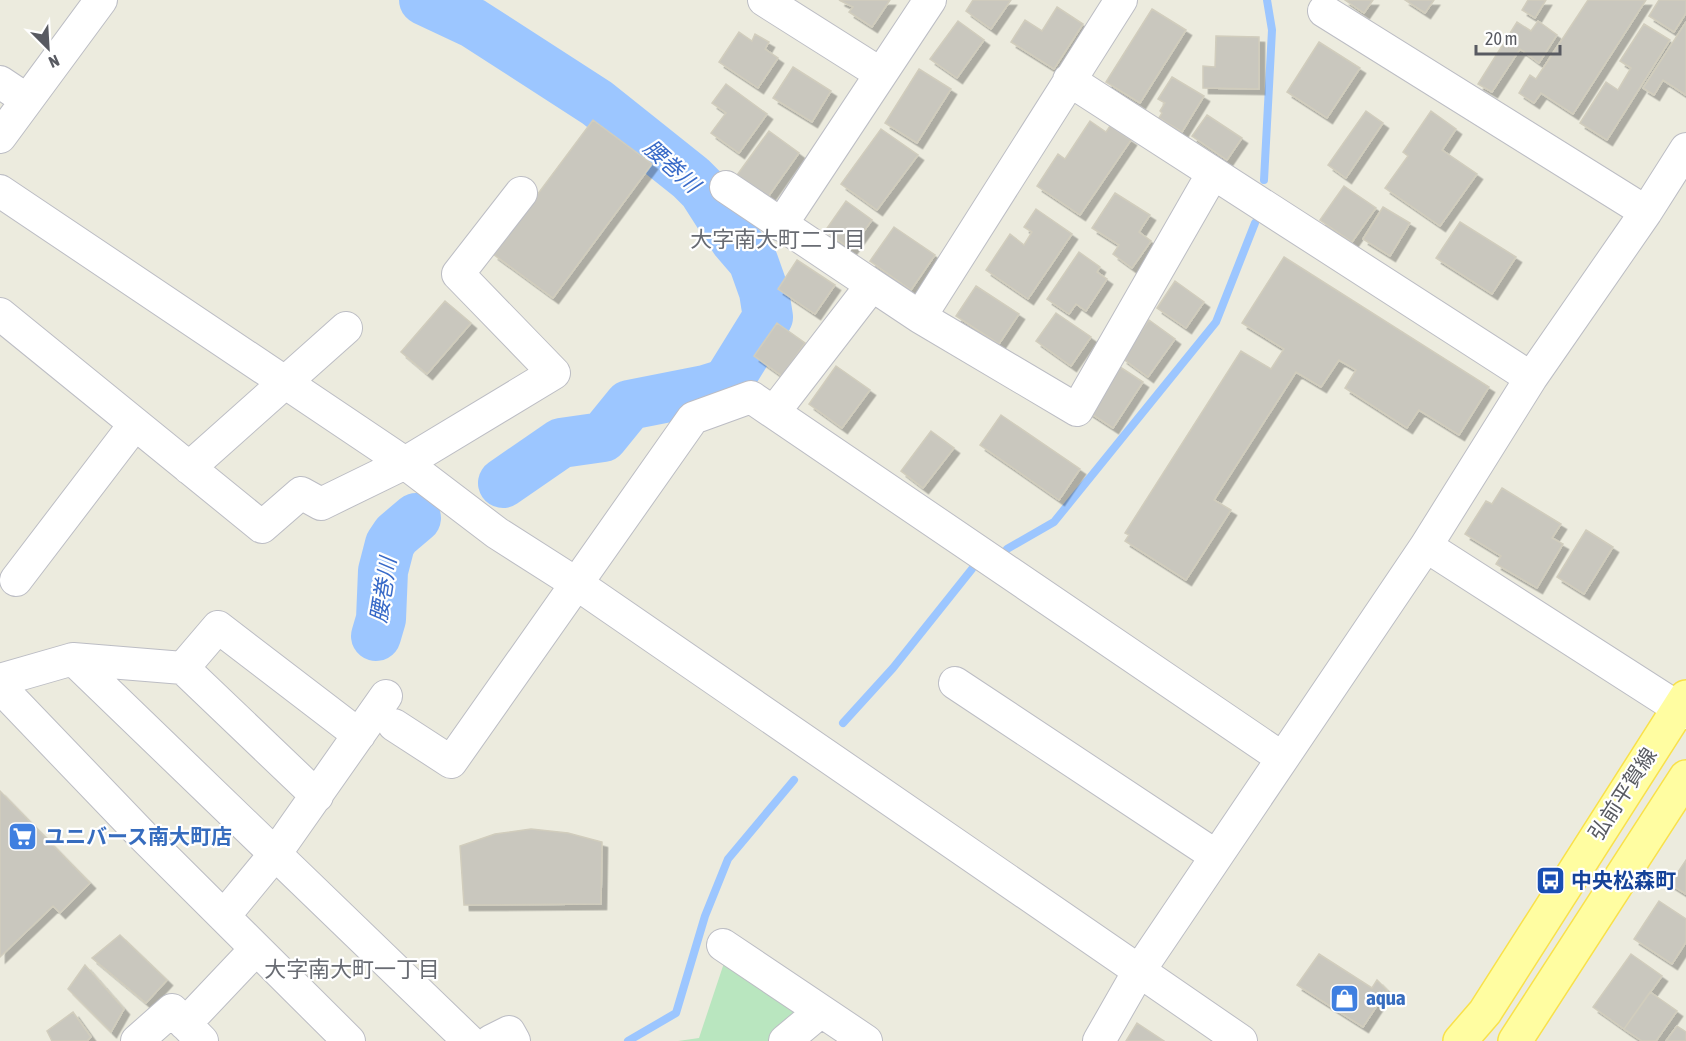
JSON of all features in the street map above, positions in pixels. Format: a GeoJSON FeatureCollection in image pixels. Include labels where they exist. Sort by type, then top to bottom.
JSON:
{"type":"FeatureCollection","features":[{"type":"Feature","properties":{"kind":"main road","name":"弘前平賀線"},"geometry":{"type":"LineString","coordinates":[[1460,1041],[1485,1012],[1684,706]]}},
{"type":"Feature","properties":{"kind":"main road","name":"弘前平賀線"},"geometry":{"type":"LineString","coordinates":[[1515,1041],[1686,777]]}},
{"type":"Feature","properties":{"kind":"street"},"geometry":{"type":"LineString","coordinates":[[0,137],[101,0]]}},
{"type":"Feature","properties":{"kind":"street"},"geometry":{"type":"LineString","coordinates":[[764,0],[881,74]]}},
{"type":"Feature","properties":{"kind":"street"},"geometry":{"type":"LineString","coordinates":[[781,225],[930,0]]}},
{"type":"Feature","properties":{"kind":"street"},"geometry":{"type":"LineString","coordinates":[[920,317],[1070,80],[1116,2]]}},
{"type":"Feature","properties":{"kind":"street"},"geometry":{"type":"LineString","coordinates":[[1324,10],[1646,213]]}},
{"type":"Feature","properties":{"kind":"street"},"geometry":{"type":"LineString","coordinates":[[1070,80],[1531,378]]}},
{"type":"Feature","properties":{"kind":"street"},"geometry":{"type":"LineString","coordinates":[[0,82],[27,100]]}},
{"type":"Feature","properties":{"kind":"street"},"geometry":{"type":"LineString","coordinates":[[1099,1041],[1139,970],[1426,546],[1531,378],[1646,213],[1686,149]]}},
{"type":"Feature","properties":{"kind":"street"},"geometry":{"type":"LineString","coordinates":[[726,187],[920,317],[1077,410],[1213,173]]}},
{"type":"Feature","properties":{"kind":"street"},"geometry":{"type":"LineString","coordinates":[[0,191],[405,463],[497,533],[577,584],[1241,1041]]}},
{"type":"Feature","properties":{"kind":"street"},"geometry":{"type":"LineString","coordinates":[[0,315],[262,527],[301,493],[321,504],[405,463],[554,373],[458,274],[521,193]]}},
{"type":"Feature","properties":{"kind":"street"},"geometry":{"type":"LineString","coordinates":[[774,412],[872,285]]}},
{"type":"Feature","properties":{"kind":"street"},"geometry":{"type":"LineString","coordinates":[[189,468],[346,328]]}},
{"type":"Feature","properties":{"kind":"street"},"geometry":{"type":"LineString","coordinates":[[224,916],[275,854],[359,735],[390,710],[451,762],[693,417],[751,397],[1282,758]]}},
{"type":"Feature","properties":{"kind":"street"},"geometry":{"type":"LineString","coordinates":[[16,580],[135,424]]}},
{"type":"Feature","properties":{"kind":"street"},"geometry":{"type":"LineString","coordinates":[[1426,546],[1684,706]]}},
{"type":"Feature","properties":{"kind":"street"},"geometry":{"type":"LineString","coordinates":[[183,668],[218,627],[359,735]]}},
{"type":"Feature","properties":{"kind":"street"},"geometry":{"type":"LineString","coordinates":[[73,659],[469,1041]]}},
{"type":"Feature","properties":{"kind":"street"},"geometry":{"type":"LineString","coordinates":[[0,680],[73,659],[183,668],[316,796]]}},
{"type":"Feature","properties":{"kind":"street"},"geometry":{"type":"LineString","coordinates":[[955,683],[1216,856]]}},
{"type":"Feature","properties":{"kind":"street"},"geometry":{"type":"LineString","coordinates":[[0,687],[142,835],[349,1041]]}},
{"type":"Feature","properties":{"kind":"street"},"geometry":{"type":"LineString","coordinates":[[723,945],[866,1041]]}},
{"type":"Feature","properties":{"kind":"street"},"geometry":{"type":"LineString","coordinates":[[137,1041],[172,1010],[194,1033],[256,949]]}},
{"type":"Feature","properties":{"kind":"street"},"geometry":{"type":"LineString","coordinates":[[785,1041],[821,1011]]}},
{"type":"Feature","properties":{"kind":"green space"},"geometry":{"type":"Polygon","coordinates":[[[724,963],[806,1021],[780,1041],[678,1041],[699,1038],[724,963]]]}},
{"type":"Feature","properties":{"kind":"building"},"geometry":{"type":"Polygon","coordinates":[[[839,0],[890,0],[872,27],[849,12],[853,7],[839,0]]]}},
{"type":"Feature","properties":{"kind":"building"},"geometry":{"type":"Polygon","coordinates":[[[973,0],[1011,0],[991,29],[966,11],[973,0]]]}},
{"type":"Feature","properties":{"kind":"building"},"geometry":{"type":"Polygon","coordinates":[[[1345,0],[1373,0],[1364,13],[1345,0]]]}},
{"type":"Feature","properties":{"kind":"building"},"geometry":{"type":"Polygon","coordinates":[[[1405,0],[1434,0],[1425,13],[1405,0]]]}},
{"type":"Feature","properties":{"kind":"building"},"geometry":{"type":"Polygon","coordinates":[[[1528,0],[1546,0],[1535,18],[1522,10],[1528,0]]]}},
{"type":"Feature","properties":{"kind":"building"},"geometry":{"type":"Polygon","coordinates":[[[1588,0],[1646,0],[1573,114],[1541,93],[1534,103],[1519,93],[1530,75],[1536,79],[1588,0]]]}},
{"type":"Feature","properties":{"kind":"building"},"geometry":{"type":"Polygon","coordinates":[[[1659,0],[1686,0],[1686,13],[1674,32],[1649,16],[1659,0]]]}},
{"type":"Feature","properties":{"kind":"building"},"geometry":{"type":"Polygon","coordinates":[[[1057,7],[1083,24],[1054,69],[1011,42],[1025,20],[1042,31],[1057,7]]]}},
{"type":"Feature","properties":{"kind":"building"},"geometry":{"type":"Polygon","coordinates":[[[1152,9],[1186,30],[1140,103],[1106,82],[1152,9]]]}},
{"type":"Feature","properties":{"kind":"building"},"geometry":{"type":"Polygon","coordinates":[[[958,21],[984,40],[957,78],[930,59],[958,21]]]}},
{"type":"Feature","properties":{"kind":"building"},"geometry":{"type":"Polygon","coordinates":[[[1538,21],[1557,35],[1539,63],[1520,49],[1492,92],[1478,84],[1517,22],[1531,31],[1538,21]]]}},
{"type":"Feature","properties":{"kind":"building"},"geometry":{"type":"Polygon","coordinates":[[[1686,22],[1686,95],[1663,80],[1654,95],[1643,88],[1686,22]]]}},
{"type":"Feature","properties":{"kind":"building"},"geometry":{"type":"Polygon","coordinates":[[[1644,24],[1670,40],[1607,140],[1580,123],[1606,82],[1618,90],[1631,68],[1620,61],[1644,24]]]}},
{"type":"Feature","properties":{"kind":"building"},"geometry":{"type":"Polygon","coordinates":[[[739,32],[752,41],[755,34],[769,42],[765,49],[778,58],[758,88],[719,62],[739,32]]]}},
{"type":"Feature","properties":{"kind":"building"},"geometry":{"type":"Polygon","coordinates":[[[1216,36],[1259,37],[1259,89],[1203,88],[1203,66],[1215,67],[1216,36]]]}},
{"type":"Feature","properties":{"kind":"building"},"geometry":{"type":"Polygon","coordinates":[[[1319,42],[1360,68],[1327,118],[1287,92],[1319,42]]]}},
{"type":"Feature","properties":{"kind":"building"},"geometry":{"type":"Polygon","coordinates":[[[793,67],[831,91],[812,122],[773,98],[793,67]]]}},
{"type":"Feature","properties":{"kind":"building"},"geometry":{"type":"Polygon","coordinates":[[[919,69],[951,89],[917,143],[885,123],[919,69]]]}},
{"type":"Feature","properties":{"kind":"building"},"geometry":{"type":"Polygon","coordinates":[[[1172,77],[1204,96],[1182,132],[1159,118],[1165,103],[1158,99],[1172,77]]]}},
{"type":"Feature","properties":{"kind":"building"},"geometry":{"type":"Polygon","coordinates":[[[726,84],[767,114],[739,153],[711,133],[726,113],[712,103],[726,84]]]}},
{"type":"Feature","properties":{"kind":"building"},"geometry":{"type":"Polygon","coordinates":[[[1366,111],[1383,123],[1346,178],[1328,165],[1366,111]]]}},
{"type":"Feature","properties":{"kind":"building"},"geometry":{"type":"Polygon","coordinates":[[[1431,111],[1456,129],[1442,150],[1477,174],[1440,226],[1385,188],[1408,156],[1403,152],[1431,111]]]}},
{"type":"Feature","properties":{"kind":"building"},"geometry":{"type":"Polygon","coordinates":[[[1207,115],[1242,138],[1227,160],[1192,136],[1207,115]]]}},
{"type":"Feature","properties":{"kind":"building"},"geometry":{"type":"Polygon","coordinates":[[[593,120],[652,164],[553,298],[493,254],[593,120]]]}},
{"type":"Feature","properties":{"kind":"building"},"geometry":{"type":"Polygon","coordinates":[[[1090,121],[1106,132],[1110,126],[1131,140],[1080,215],[1037,186],[1058,154],[1065,159],[1090,121]]]}},
{"type":"Feature","properties":{"kind":"building"},"geometry":{"type":"Polygon","coordinates":[[[881,129],[918,155],[877,210],[841,184],[881,129]]]}},
{"type":"Feature","properties":{"kind":"building"},"geometry":{"type":"Polygon","coordinates":[[[769,131],[799,153],[768,197],[737,175],[769,131]]]}},
{"type":"Feature","properties":{"kind":"building"},"geometry":{"type":"Polygon","coordinates":[[[1344,186],[1376,208],[1352,242],[1320,220],[1344,186]]]}},
{"type":"Feature","properties":{"kind":"building"},"geometry":{"type":"Polygon","coordinates":[[[1115,193],[1150,215],[1139,232],[1151,241],[1132,268],[1113,254],[1119,245],[1092,228],[1115,193]]]}},
{"type":"Feature","properties":{"kind":"building"},"geometry":{"type":"Polygon","coordinates":[[[846,201],[872,220],[851,249],[825,231],[846,201]]]}},
{"type":"Feature","properties":{"kind":"building"},"geometry":{"type":"Polygon","coordinates":[[[1383,207],[1410,223],[1390,256],[1363,239],[1383,207]]]}},
{"type":"Feature","properties":{"kind":"building"},"geometry":{"type":"Polygon","coordinates":[[[1036,209],[1072,234],[1028,299],[986,270],[1010,234],[1024,245],[1032,232],[1024,227],[1036,209]]]}},
{"type":"Feature","properties":{"kind":"building"},"geometry":{"type":"Polygon","coordinates":[[[1460,222],[1516,257],[1492,294],[1436,258],[1460,222]]]}},
{"type":"Feature","properties":{"kind":"building"},"geometry":{"type":"Polygon","coordinates":[[[894,227],[935,255],[911,290],[870,261],[894,227]]]}},
{"type":"Feature","properties":{"kind":"building"},"geometry":{"type":"Polygon","coordinates":[[[1079,252],[1100,267],[1097,272],[1107,279],[1086,311],[1076,304],[1069,314],[1047,299],[1079,252]]]}},
{"type":"Feature","properties":{"kind":"building"},"geometry":{"type":"Polygon","coordinates":[[[1284,257],[1489,387],[1459,435],[1419,410],[1407,428],[1345,388],[1356,370],[1339,360],[1321,387],[1296,372],[1214,500],[1231,510],[1186,580],[1125,541],[1129,535],[1125,533],[1241,351],[1271,369],[1284,349],[1242,323],[1284,257]]]}},
{"type":"Feature","properties":{"kind":"building"},"geometry":{"type":"Polygon","coordinates":[[[797,260],[835,285],[815,314],[778,289],[797,260]]]}},
{"type":"Feature","properties":{"kind":"building"},"geometry":{"type":"Polygon","coordinates":[[[1175,281],[1204,302],[1186,328],[1157,308],[1175,281]]]}},
{"type":"Feature","properties":{"kind":"building"},"geometry":{"type":"Polygon","coordinates":[[[976,286],[1019,314],[999,344],[956,316],[976,286]]]}},
{"type":"Feature","properties":{"kind":"building"},"geometry":{"type":"Polygon","coordinates":[[[445,301],[471,323],[427,374],[401,352],[445,301]]]}},
{"type":"Feature","properties":{"kind":"building"},"geometry":{"type":"Polygon","coordinates":[[[1056,313],[1091,337],[1071,366],[1036,341],[1056,313]]]}},
{"type":"Feature","properties":{"kind":"building"},"geometry":{"type":"Polygon","coordinates":[[[1149,320],[1175,339],[1148,377],[1122,358],[1149,320]]]}},
{"type":"Feature","properties":{"kind":"building"},"geometry":{"type":"Polygon","coordinates":[[[777,323],[805,343],[782,376],[754,356],[777,323]]]}},
{"type":"Feature","properties":{"kind":"building"},"geometry":{"type":"Polygon","coordinates":[[[1114,363],[1143,382],[1113,428],[1084,409],[1114,363]]]}},
{"type":"Feature","properties":{"kind":"building"},"geometry":{"type":"Polygon","coordinates":[[[836,366],[870,390],[842,428],[809,404],[836,366]]]}},
{"type":"Feature","properties":{"kind":"building"},"geometry":{"type":"Polygon","coordinates":[[[1001,415],[1080,469],[1059,500],[980,445],[1001,415]]]}},
{"type":"Feature","properties":{"kind":"building"},"geometry":{"type":"Polygon","coordinates":[[[931,431],[954,448],[923,488],[901,471],[931,431]]]}},
{"type":"Feature","properties":{"kind":"building"},"geometry":{"type":"Polygon","coordinates":[[[1502,488],[1561,524],[1552,538],[1563,544],[1537,588],[1496,564],[1501,556],[1465,534],[1486,501],[1492,504],[1502,488]]]}},
{"type":"Feature","properties":{"kind":"building"},"geometry":{"type":"Polygon","coordinates":[[[1586,530],[1613,547],[1584,594],[1557,577],[1586,530]]]}},
{"type":"Feature","properties":{"kind":"building","name":"ユニバース南大町店"},"geometry":{"type":"Polygon","coordinates":[[[0,791],[90,883],[60,913],[53,906],[0,957],[0,791]]]}},
{"type":"Feature","properties":{"kind":"building"},"geometry":{"type":"Polygon","coordinates":[[[531,829],[568,833],[602,842],[601,904],[464,905],[460,846],[495,834],[531,829]]]}},
{"type":"Feature","properties":{"kind":"building"},"geometry":{"type":"Polygon","coordinates":[[[1686,860],[1686,894],[1670,884],[1686,860]]]}},
{"type":"Feature","properties":{"kind":"building"},"geometry":{"type":"Polygon","coordinates":[[[1659,901],[1686,919],[1686,942],[1672,964],[1634,939],[1659,901]]]}},
{"type":"Feature","properties":{"kind":"building"},"geometry":{"type":"Polygon","coordinates":[[[120,935],[167,980],[146,1003],[92,958],[120,935]]]}},
{"type":"Feature","properties":{"kind":"building"},"geometry":{"type":"Polygon","coordinates":[[[1319,954],[1372,988],[1377,980],[1387,990],[1363,1027],[1297,985],[1319,954]]]}},
{"type":"Feature","properties":{"kind":"building"},"geometry":{"type":"Polygon","coordinates":[[[1631,954],[1662,976],[1624,1029],[1593,1007],[1631,954]]]}},
{"type":"Feature","properties":{"kind":"building"},"geometry":{"type":"Polygon","coordinates":[[[85,965],[124,1009],[111,1032],[68,989],[85,965]]]}},
{"type":"Feature","properties":{"kind":"building"},"geometry":{"type":"Polygon","coordinates":[[[1650,992],[1677,1011],[1656,1041],[1642,1041],[1624,1029],[1650,992]]]}},
{"type":"Feature","properties":{"kind":"building"},"geometry":{"type":"Polygon","coordinates":[[[73,1012],[91,1037],[87,1041],[52,1041],[47,1031],[73,1012]]]}},
{"type":"Feature","properties":{"kind":"building"},"geometry":{"type":"Polygon","coordinates":[[[1137,1023],[1164,1041],[1126,1041],[1137,1023]]]}},
{"type":"Feature","properties":{"kind":"building"},"geometry":{"type":"Polygon","coordinates":[[[1677,1026],[1686,1032],[1686,1041],[1666,1041],[1677,1026]]]}},
{"type":"Feature","properties":{"kind":"waterway","name":"腰巻川"},"geometry":{"type":"LineString","coordinates":[[424,0],[473,23],[597,103],[691,178],[703,190],[735,240],[753,261],[764,292],[768,317],[729,380],[705,390],[629,405],[603,437],[561,443],[503,483]]}},
{"type":"Feature","properties":{"kind":"waterway"},"geometry":{"type":"LineString","coordinates":[[1264,180],[1272,30],[1267,0]]}},
{"type":"Feature","properties":{"kind":"waterway"},"geometry":{"type":"LineString","coordinates":[[1007,549],[1054,522],[1216,322],[1255,223]]}},
{"type":"Feature","properties":{"kind":"waterway","name":"腰巻川"},"geometry":{"type":"LineString","coordinates":[[376,636],[381,619],[383,571],[390,544],[396,535],[416,518]]}},
{"type":"Feature","properties":{"kind":"waterway"},"geometry":{"type":"LineString","coordinates":[[843,723],[893,668],[972,569]]}},
{"type":"Feature","properties":{"kind":"waterway"},"geometry":{"type":"LineString","coordinates":[[628,1041],[676,1013],[705,916],[728,859],[794,780]]}},
{"type":"Feature","properties":{"kind":"place","name":"ユニバース南大町店"},"geometry":{"type":"Point","coordinates":[23,837]}},
{"type":"Feature","properties":{"kind":"place","name":"中央松森町"},"geometry":{"type":"Point","coordinates":[1550,881]}},
{"type":"Feature","properties":{"kind":"place","name":"aqua"},"geometry":{"type":"Point","coordinates":[1345,998]}},
{"type":"Feature","properties":{"kind":"district","name":"大字南大町二丁目"},"geometry":{"type":"Point","coordinates":[778,239]}},
{"type":"Feature","properties":{"kind":"district","name":"大字南大町一丁目"},"geometry":{"type":"Point","coordinates":[352,969]}}]}
